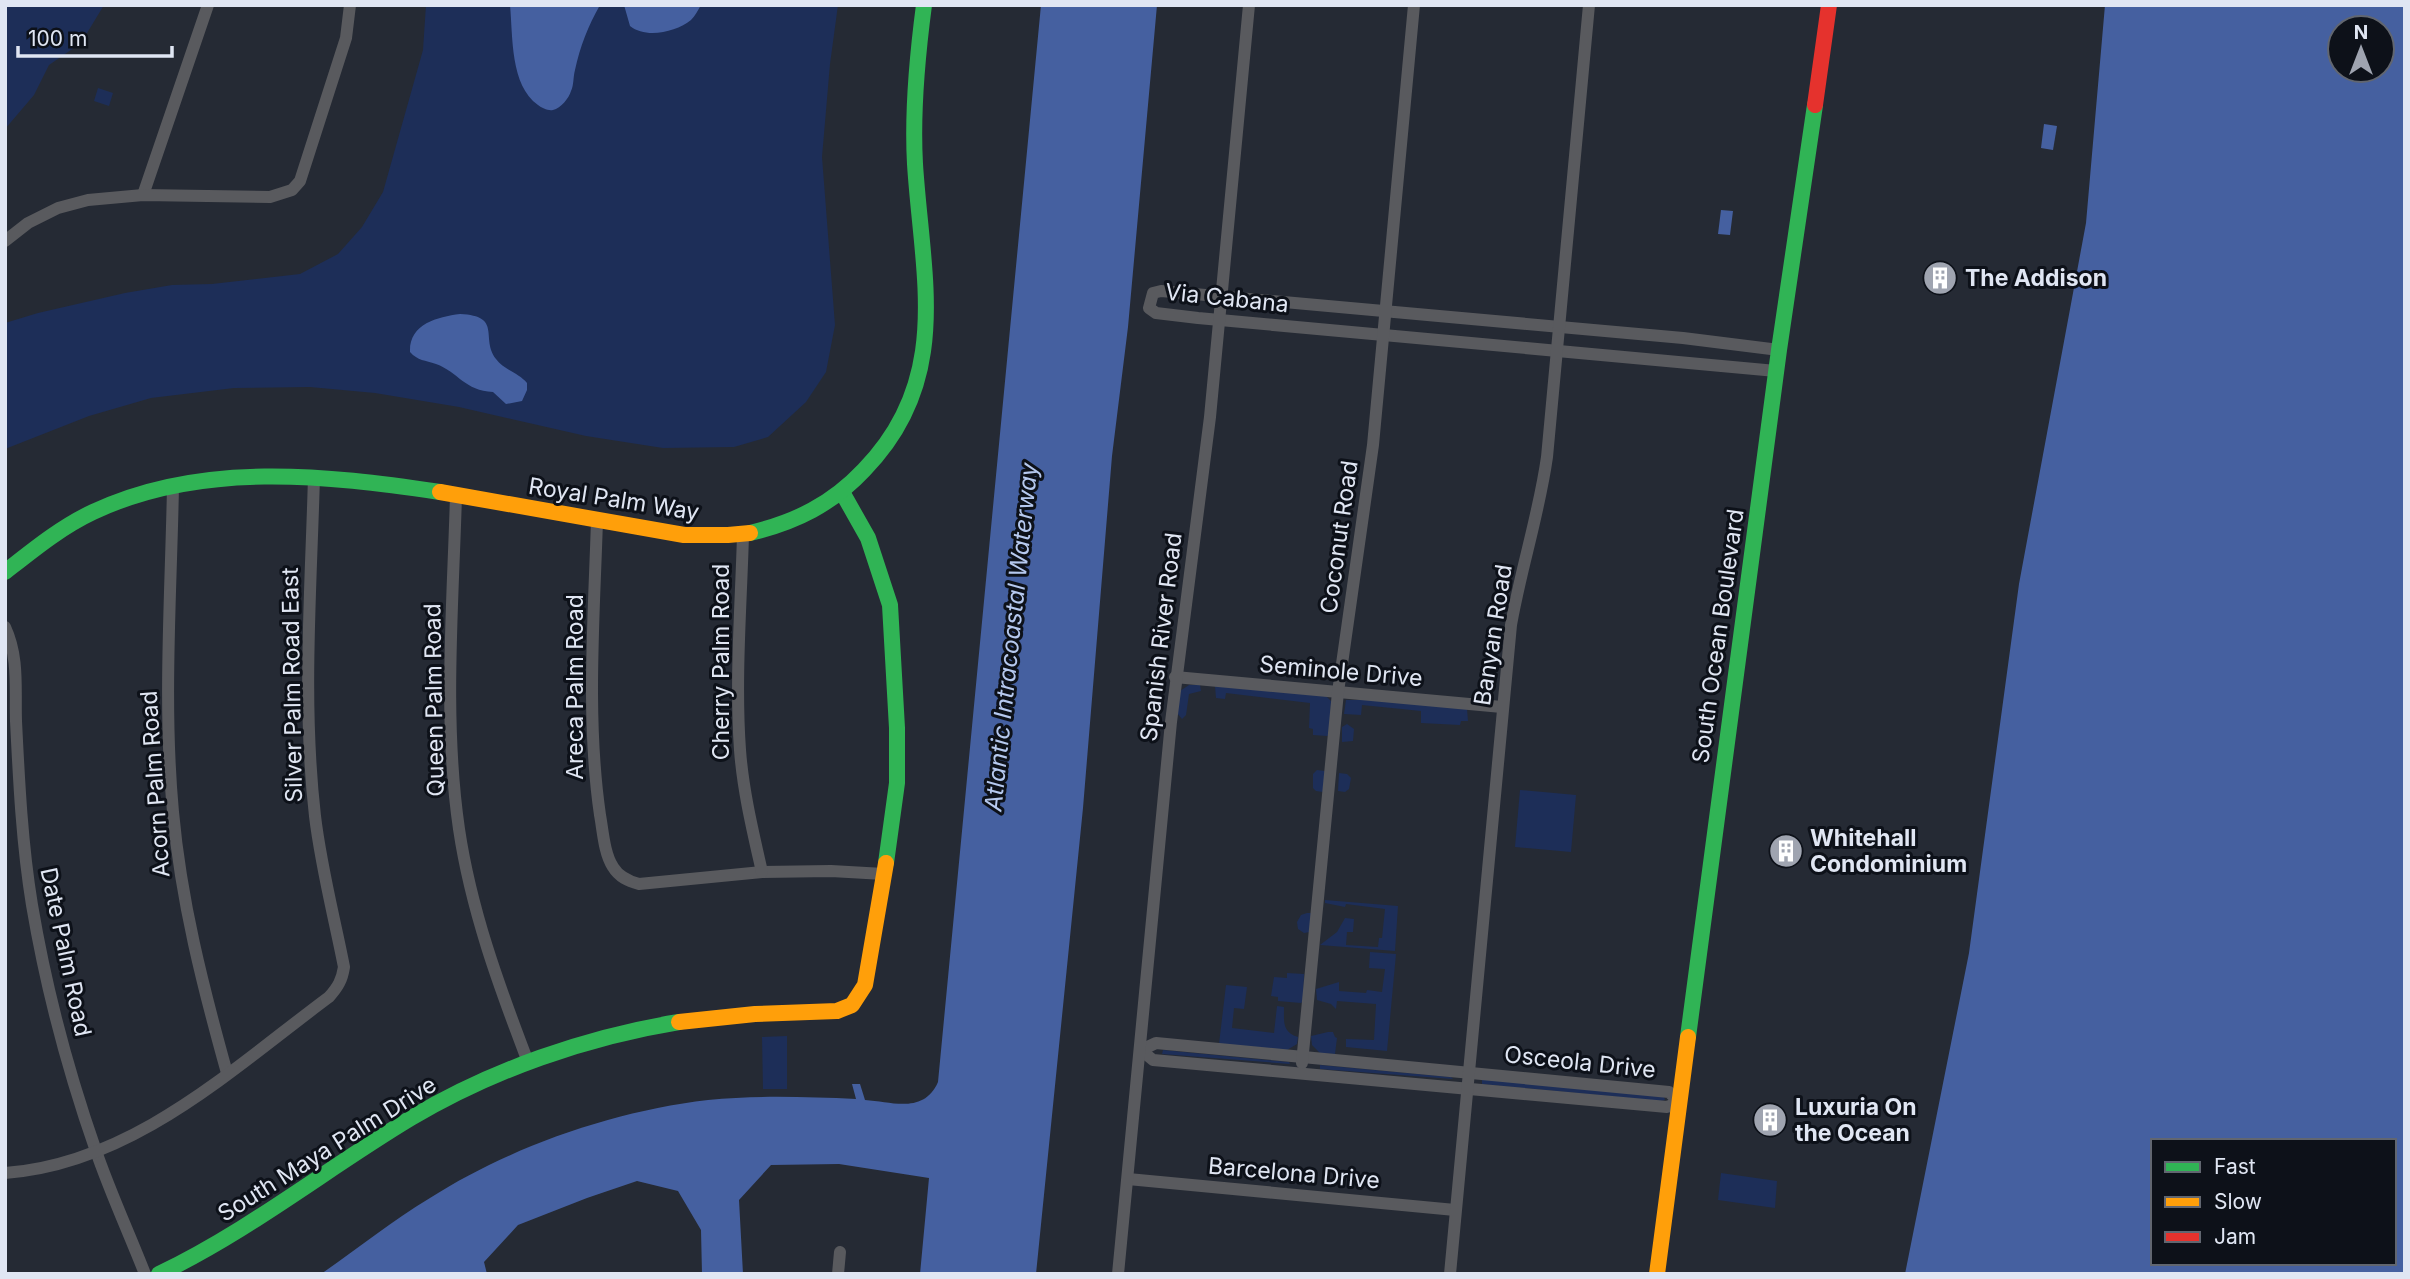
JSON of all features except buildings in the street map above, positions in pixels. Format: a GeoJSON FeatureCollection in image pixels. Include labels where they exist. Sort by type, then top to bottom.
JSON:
{"type":"FeatureCollection","features":[{"type":"Feature","properties":{"kind":"street"},"geometry":{"type":"LineString","coordinates":[[144,195],[208,5]]}},
{"type":"Feature","properties":{"kind":"street"},"geometry":{"type":"LineString","coordinates":[[5,241],[27,223],[58,208],[88,200],[144,195],[271,197],[292,190],[300,181],[346,38],[350,5]]}},
{"type":"Feature","properties":{"kind":"street","name":"Royal Palm Way"},"geometry":{"type":"LineString","coordinates":[[5,572],[43,542],[87,515],[135,495],[173,486],[254,477],[314,476],[394,484],[684,536],[743,535],[796,520],[827,504],[870,468],[892,441],[913,400],[925,356],[928,311],[917,192],[914,117],[924,5]]}},
{"type":"Feature","properties":{"kind":"street","name":"Spanish River Road"},"geometry":{"type":"LineString","coordinates":[[1118,1274],[1175,677],[1208,435],[1249,5]]}},
{"type":"Feature","properties":{"kind":"street","name":"Coconut Road"},"geometry":{"type":"LineString","coordinates":[[1300,1073],[1338,692],[1373,446],[1414,5]]}},
{"type":"Feature","properties":{"kind":"street","name":"Banyan Road"},"geometry":{"type":"LineString","coordinates":[[1450,1274],[1502,707],[1513,613],[1542,494],[1589,5]]}},
{"type":"Feature","properties":{"kind":"street","name":"South Ocean Boulevard"},"geometry":{"type":"LineString","coordinates":[[1657,1274],[1776,371],[1829,5]]}},
{"type":"Feature","properties":{"kind":"street","name":"Via Cabana"},"geometry":{"type":"LineString","coordinates":[[1776,371],[1220,320],[1156,313],[1149,308],[1149,303],[1153,293],[1161,291],[1779,349]]}},
{"type":"Feature","properties":{"kind":"street","name":"Silver Palm Road East"},"geometry":{"type":"LineString","coordinates":[[227,1073],[330,997],[343,974],[344,967],[321,863],[311,768],[309,697],[314,476]]}},
{"type":"Feature","properties":{"kind":"street","name":"Acorn Palm Road"},"geometry":{"type":"LineString","coordinates":[[173,486],[168,709],[173,811],[187,912],[200,974],[227,1073]]}},
{"type":"Feature","properties":{"kind":"street"},"geometry":{"type":"LineString","coordinates":[[842,492],[868,538],[890,605],[897,728],[897,783],[884,874]]}},
{"type":"Feature","properties":{"kind":"street","name":"Queen Palm Road"},"geometry":{"type":"LineString","coordinates":[[456,495],[450,710],[455,798],[477,916],[528,1062]]}},
{"type":"Feature","properties":{"kind":"street","name":"Areca Palm Road"},"geometry":{"type":"LineString","coordinates":[[597,520],[593,747],[602,825],[611,866],[618,875],[639,884],[762,872],[831,871],[884,874]]}},
{"type":"Feature","properties":{"kind":"street","name":"Cherry Palm Road"},"geometry":{"type":"LineString","coordinates":[[743,535],[740,750],[749,815],[762,872]]}},
{"type":"Feature","properties":{"kind":"street","name":"Date Palm Road"},"geometry":{"type":"LineString","coordinates":[[5,627],[13,650],[16,672],[24,848],[32,905],[60,1033],[96,1152],[145,1274]]}},
{"type":"Feature","properties":{"kind":"street","name":"Seminole Drive"},"geometry":{"type":"LineString","coordinates":[[1175,677],[1502,707]]}},
{"type":"Feature","properties":{"kind":"street","name":"South Maya Palm Drive"},"geometry":{"type":"LineString","coordinates":[[159,1274],[229,1238],[428,1108],[528,1062],[604,1038],[667,1024],[732,1016],[832,1013],[850,1006],[860,996],[864,985],[884,874]]}},
{"type":"Feature","properties":{"kind":"street","name":"Osceola Drive"},"geometry":{"type":"LineString","coordinates":[[1156,1043],[1669,1092],[1679,1102],[1667,1107],[1153,1060],[1141,1050],[1156,1043]]}},
{"type":"Feature","properties":{"kind":"street"},"geometry":{"type":"LineString","coordinates":[[5,1173],[65,1163],[96,1152],[154,1125],[227,1073]]}},
{"type":"Feature","properties":{"kind":"street","name":"Barcelona Drive"},"geometry":{"type":"LineString","coordinates":[[1128,1179],[1455,1210]]}},
{"type":"Feature","properties":{"kind":"street"},"geometry":{"type":"LineString","coordinates":[[838,1274],[840,1252]]}},
{"type":"Feature","properties":{"kind":"shaded area"},"geometry":{"type":"Polygon","coordinates":[[[5,5],[104,5],[81,43],[49,65],[34,95],[5,129],[5,5]]]}},
{"type":"Feature","properties":{"kind":"shaded area"},"geometry":{"type":"Polygon","coordinates":[[[426,5],[838,5],[822,157],[835,325],[826,372],[806,402],[768,437],[734,447],[663,448],[586,436],[459,407],[375,393],[310,387],[234,388],[151,398],[89,416],[5,449],[5,323],[125,293],[172,285],[212,284],[300,274],[338,254],[362,227],[383,192],[423,50],[426,5]]]}},
{"type":"Feature","properties":{"kind":"shaded area"},"geometry":{"type":"Polygon","coordinates":[[[98,88],[113,93],[109,106],[94,101],[98,88]]]}},
{"type":"Feature","properties":{"kind":"shaded area"},"geometry":{"type":"Polygon","coordinates":[[[1189,685],[1200,685],[1201,691],[1189,694],[1186,715],[1182,719],[1177,713],[1180,691],[1189,685]]]}},
{"type":"Feature","properties":{"kind":"shaded area"},"geometry":{"type":"Polygon","coordinates":[[[1215,686],[1326,696],[1331,701],[1330,734],[1313,735],[1313,729],[1309,728],[1310,703],[1226,693],[1225,699],[1216,698],[1215,686]]]}},
{"type":"Feature","properties":{"kind":"shaded area"},"geometry":{"type":"Polygon","coordinates":[[[1346,700],[1467,709],[1468,721],[1461,721],[1460,725],[1421,723],[1421,711],[1362,705],[1361,715],[1344,714],[1346,700]]]}},
{"type":"Feature","properties":{"kind":"shaded area"},"geometry":{"type":"Polygon","coordinates":[[[1347,724],[1354,729],[1353,741],[1342,742],[1342,727],[1347,724]]]}},
{"type":"Feature","properties":{"kind":"shaded area"},"geometry":{"type":"Polygon","coordinates":[[[1317,770],[1325,771],[1323,792],[1313,788],[1313,774],[1317,770]]]}},
{"type":"Feature","properties":{"kind":"shaded area"},"geometry":{"type":"Polygon","coordinates":[[[1339,773],[1347,774],[1351,778],[1349,789],[1345,792],[1338,791],[1339,773]]]}},
{"type":"Feature","properties":{"kind":"shaded area"},"geometry":{"type":"Polygon","coordinates":[[[1520,790],[1576,795],[1571,852],[1515,847],[1520,790]]]}},
{"type":"Feature","properties":{"kind":"shaded area"},"geometry":{"type":"Polygon","coordinates":[[[1325,900],[1398,906],[1395,951],[1320,945],[1337,932],[1345,918],[1354,919],[1353,932],[1347,932],[1346,945],[1378,947],[1379,938],[1382,938],[1385,909],[1346,904],[1345,907],[1325,903],[1325,900]]]}},
{"type":"Feature","properties":{"kind":"shaded area"},"geometry":{"type":"Polygon","coordinates":[[[1312,913],[1310,932],[1304,933],[1298,929],[1297,922],[1301,915],[1312,913]]]}},
{"type":"Feature","properties":{"kind":"shaded area"},"geometry":{"type":"Polygon","coordinates":[[[1370,952],[1396,954],[1387,1051],[1346,1047],[1346,1039],[1374,1040],[1376,1004],[1337,1001],[1336,1009],[1331,1004],[1317,1000],[1316,989],[1339,982],[1339,991],[1382,992],[1385,969],[1369,968],[1370,952]]]}},
{"type":"Feature","properties":{"kind":"shaded area"},"geometry":{"type":"Polygon","coordinates":[[[1287,973],[1304,974],[1301,1003],[1278,1001],[1278,997],[1271,996],[1274,977],[1287,978],[1287,973]]]}},
{"type":"Feature","properties":{"kind":"shaded area"},"geometry":{"type":"Polygon","coordinates":[[[1226,985],[1247,987],[1244,1009],[1234,1008],[1232,1028],[1274,1033],[1277,1006],[1284,1007],[1285,1026],[1298,1037],[1297,1044],[1287,1050],[1219,1044],[1226,985]]]}},
{"type":"Feature","properties":{"kind":"shaded area"},"geometry":{"type":"Polygon","coordinates":[[[1333,1032],[1337,1038],[1335,1054],[1320,1053],[1312,1045],[1311,1036],[1333,1032]]]}},
{"type":"Feature","properties":{"kind":"shaded area"},"geometry":{"type":"Polygon","coordinates":[[[787,1036],[787,1089],[763,1089],[762,1037],[787,1036]]]}},
{"type":"Feature","properties":{"kind":"shaded area"},"geometry":{"type":"Polygon","coordinates":[[[1163,1050],[1289,1062],[1290,1064],[1162,1054],[1163,1050]]]}},
{"type":"Feature","properties":{"kind":"shaded area"},"geometry":{"type":"Polygon","coordinates":[[[1320,1065],[1451,1077],[1453,1079],[1320,1069],[1320,1065]]]}},
{"type":"Feature","properties":{"kind":"shaded area"},"geometry":{"type":"Polygon","coordinates":[[[1482,1079],[1664,1097],[1665,1100],[1482,1084],[1482,1079]]]}},
{"type":"Feature","properties":{"kind":"shaded area"},"geometry":{"type":"Polygon","coordinates":[[[1721,1173],[1777,1181],[1775,1208],[1718,1200],[1721,1173]]]}},
{"type":"Feature","properties":{"kind":"water"},"geometry":{"type":"Polygon","coordinates":[[[510,5],[600,5],[582,45],[570,94],[556,109],[549,110],[540,106],[522,85],[515,60],[510,5]]]}},
{"type":"Feature","properties":{"kind":"water"},"geometry":{"type":"Polygon","coordinates":[[[624,5],[701,5],[685,24],[669,31],[652,33],[630,26],[624,5]]]}},
{"type":"Feature","properties":{"kind":"water","name":"Atlantic Intracoastal Waterway"},"geometry":{"type":"Polygon","coordinates":[[[1041,5],[1157,5],[1128,327],[1112,456],[1083,808],[1036,1274],[920,1274],[929,1178],[839,1164],[771,1165],[739,1200],[743,1274],[702,1274],[701,1230],[678,1191],[637,1181],[518,1225],[484,1262],[487,1274],[321,1274],[402,1216],[461,1180],[528,1147],[599,1122],[672,1105],[726,1098],[856,1099],[852,1084],[860,1084],[865,1100],[907,1104],[925,1099],[938,1082],[1041,5]]]}},
{"type":"Feature","properties":{"kind":"water"},"geometry":{"type":"Polygon","coordinates":[[[2105,5],[2405,5],[2405,1274],[1905,1274],[1969,953],[2019,584],[2086,223],[2105,5]]]}},
{"type":"Feature","properties":{"kind":"water"},"geometry":{"type":"Polygon","coordinates":[[[2044,124],[2057,126],[2053,150],[2041,148],[2044,124]]]}},
{"type":"Feature","properties":{"kind":"water"},"geometry":{"type":"Polygon","coordinates":[[[1721,210],[1733,211],[1730,235],[1718,234],[1721,210]]]}},
{"type":"Feature","properties":{"kind":"water"},"geometry":{"type":"Polygon","coordinates":[[[460,314],[482,319],[486,324],[496,359],[527,383],[522,401],[506,404],[493,392],[468,385],[444,367],[419,359],[410,352],[411,342],[419,328],[442,317],[460,314]]]}},
{"type":"Feature","properties":{"kind":"traffic: fast"},"geometry":{"type":"LineString","coordinates":[[750,533],[798,517],[839,493],[864,470],[892,435],[910,400],[921,363],[926,325],[914,144],[916,84],[924,5]]}},
{"type":"Feature","properties":{"kind":"traffic: fast"},"geometry":{"type":"LineString","coordinates":[[1688,1037],[1779,350],[1815,105]]}},
{"type":"Feature","properties":{"kind":"traffic: fast"},"geometry":{"type":"LineString","coordinates":[[5,572],[47,539],[81,518],[134,496],[177,485],[220,479],[309,477],[440,492]]}},
{"type":"Feature","properties":{"kind":"traffic: fast"},"geometry":{"type":"LineString","coordinates":[[842,492],[868,538],[890,605],[897,728],[897,783],[886,863]]}},
{"type":"Feature","properties":{"kind":"traffic: fast"},"geometry":{"type":"LineString","coordinates":[[159,1274],[224,1239],[411,1118],[474,1085],[507,1070],[575,1046],[679,1022]]}},
{"type":"Feature","properties":{"kind":"traffic: slow"},"geometry":{"type":"LineString","coordinates":[[440,492],[684,535],[750,533]]}},
{"type":"Feature","properties":{"kind":"traffic: slow"},"geometry":{"type":"LineString","coordinates":[[679,1022],[755,1014],[837,1011],[852,1005],[865,985],[886,863]]}},
{"type":"Feature","properties":{"kind":"traffic: slow"},"geometry":{"type":"LineString","coordinates":[[1657,1274],[1688,1037]]}},
{"type":"Feature","properties":{"kind":"traffic: jam"},"geometry":{"type":"LineString","coordinates":[[1815,105],[1829,5]]}},
{"type":"Feature","properties":{"kind":"place","name":"The Addison"},"geometry":{"type":"Point","coordinates":[1940,278]}},
{"type":"Feature","properties":{"kind":"place","name":"Whitehall Condominium"},"geometry":{"type":"Point","coordinates":[1786,851]}},
{"type":"Feature","properties":{"kind":"place","name":"Luxuria On the Ocean"},"geometry":{"type":"Point","coordinates":[1770,1120]}}]}
